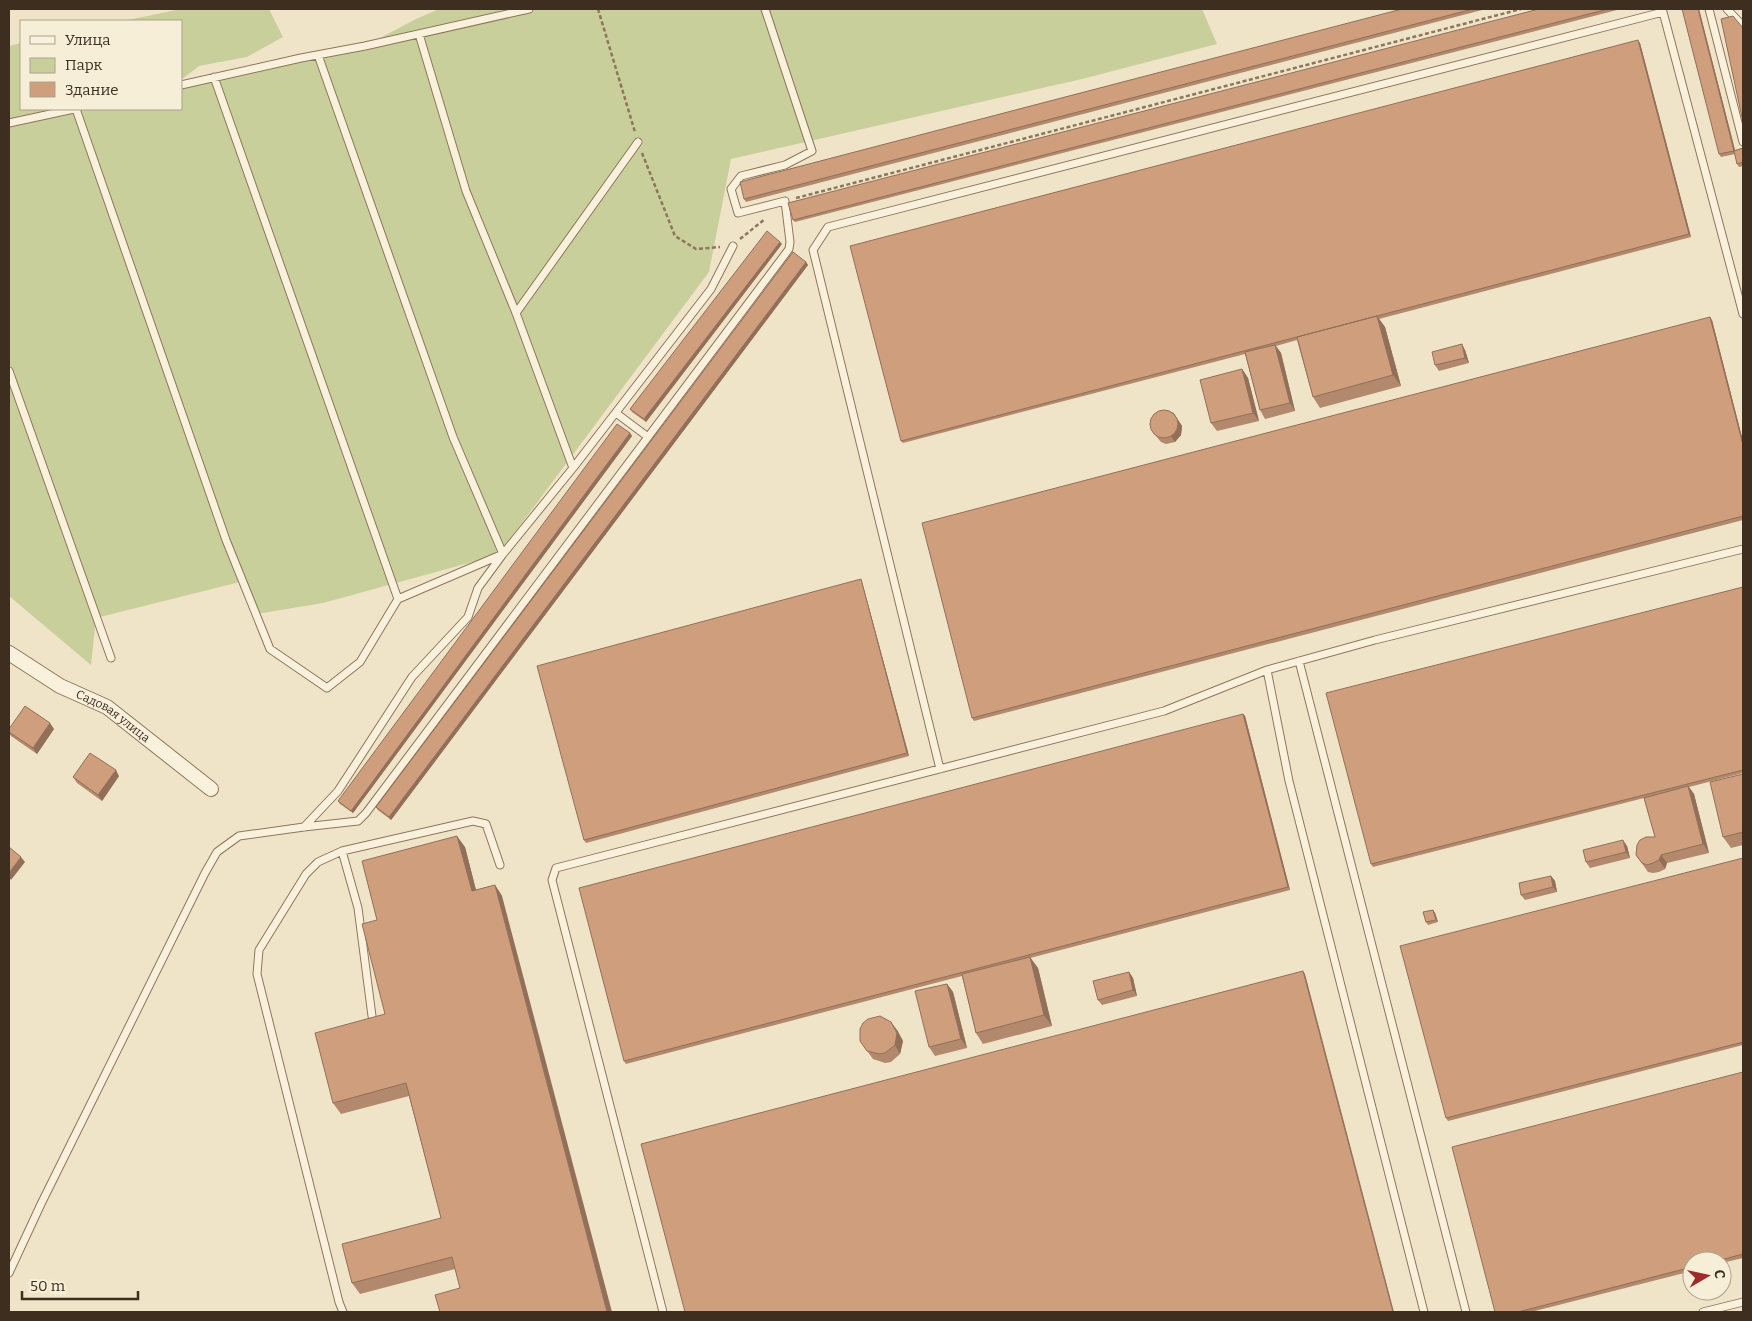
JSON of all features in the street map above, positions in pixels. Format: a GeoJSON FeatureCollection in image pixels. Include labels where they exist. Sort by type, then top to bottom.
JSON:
{"type":"FeatureCollection","features":[{"type":"Feature","properties":{"kind":"street","name":"Садовая улица"},"geometry":{"type":"LineString","coordinates":[[9,653],[60,686],[107,707],[211,789]]}},
{"type":"Feature","properties":{"kind":"lane"},"geometry":{"type":"LineString","coordinates":[[182,85],[529,9]]}},
{"type":"Feature","properties":{"kind":"lane"},"geometry":{"type":"LineString","coordinates":[[9,1273],[41,1204],[217,852],[239,836],[304,826],[358,821],[366,813],[789,249],[790,242],[785,201],[738,213],[731,189],[741,176],[785,165],[812,151],[765,9]]}},
{"type":"Feature","properties":{"kind":"lane"},"geometry":{"type":"LineString","coordinates":[[1709,9],[1743,142]]}},
{"type":"Feature","properties":{"kind":"lane"},"geometry":{"type":"LineString","coordinates":[[1726,9],[1743,26]]}},
{"type":"Feature","properties":{"kind":"lane"},"geometry":{"type":"LineString","coordinates":[[940,768],[813,250],[828,227],[1663,12],[1743,314]]}},
{"type":"Feature","properties":{"kind":"lane"},"geometry":{"type":"LineString","coordinates":[[419,34],[466,191],[516,313],[573,468]]}},
{"type":"Feature","properties":{"kind":"lane"},"geometry":{"type":"LineString","coordinates":[[318,55],[453,437],[503,554]]}},
{"type":"Feature","properties":{"kind":"lane"},"geometry":{"type":"LineString","coordinates":[[214,78],[398,599]]}},
{"type":"Feature","properties":{"kind":"lane"},"geometry":{"type":"LineString","coordinates":[[9,123],[70,110]]}},
{"type":"Feature","properties":{"kind":"lane"},"geometry":{"type":"LineString","coordinates":[[75,110],[226,540],[270,649],[326,688],[360,662],[398,599],[503,554]]}},
{"type":"Feature","properties":{"kind":"lane"},"geometry":{"type":"LineString","coordinates":[[516,313],[638,142]]}},
{"type":"Feature","properties":{"kind":"lane"},"geometry":{"type":"LineString","coordinates":[[304,826],[338,791],[412,677],[468,617],[478,588],[503,554],[573,468],[712,289],[732,246]]}},
{"type":"Feature","properties":{"kind":"lane"},"geometry":{"type":"LineString","coordinates":[[9,371],[110,658]]}},
{"type":"Feature","properties":{"kind":"lane"},"geometry":{"type":"LineString","coordinates":[[616,413],[648,437]]}},
{"type":"Feature","properties":{"kind":"lane"},"geometry":{"type":"LineString","coordinates":[[663,1312],[552,880],[556,868],[1164,711],[1267,670],[1375,640],[1743,549]]}},
{"type":"Feature","properties":{"kind":"lane"},"geometry":{"type":"LineString","coordinates":[[1299,661],[1466,1312]]}},
{"type":"Feature","properties":{"kind":"lane"},"geometry":{"type":"LineString","coordinates":[[1267,670],[1289,781],[1424,1312]]}},
{"type":"Feature","properties":{"kind":"lane"},"geometry":{"type":"LineString","coordinates":[[343,1312],[336,1293],[257,974],[259,950],[306,874],[318,862],[342,851],[473,821],[486,824],[500,865]]}},
{"type":"Feature","properties":{"kind":"lane"},"geometry":{"type":"LineString","coordinates":[[342,851],[358,908],[372,1016]]}},
{"type":"Feature","properties":{"kind":"lane"},"geometry":{"type":"LineString","coordinates":[[1703,1312],[1743,1302]]}},
{"type":"Feature","properties":{"kind":"path"},"geometry":{"type":"LineString","coordinates":[[598,9],[638,142],[675,236],[696,249],[732,246],[785,201],[1521,9]]}},
{"type":"Feature","properties":{"kind":"green space"},"geometry":{"type":"Polygon","coordinates":[[[181,9],[269,9],[283,37],[247,57],[199,66],[182,79],[182,20],[128,20],[181,9]]]}},
{"type":"Feature","properties":{"kind":"green space"},"geometry":{"type":"Polygon","coordinates":[[[439,9],[1202,9],[1217,44],[1082,79],[731,159],[709,272],[498,555],[323,603],[257,614],[240,582],[96,618],[91,665],[9,596],[9,46],[20,43],[20,110],[182,110],[182,85],[365,46],[439,9]]]}},
{"type":"Feature","properties":{"kind":"building"},"geometry":{"type":"Polygon","coordinates":[[[1402,9],[1473,9],[744,199],[740,182],[1402,9]]]}},
{"type":"Feature","properties":{"kind":"building"},"geometry":{"type":"Polygon","coordinates":[[[1539,9],[1608,9],[793,220],[788,203],[1539,9]]]}},
{"type":"Feature","properties":{"kind":"building"},"geometry":{"type":"Polygon","coordinates":[[[1682,9],[1698,9],[1734,151],[1719,154],[1682,9]]]}},
{"type":"Feature","properties":{"kind":"building"},"geometry":{"type":"Polygon","coordinates":[[[1733,16],[1743,28],[1743,122],[1721,19],[1733,16]]]}},
{"type":"Feature","properties":{"kind":"building"},"geometry":{"type":"Polygon","coordinates":[[[1638,40],[1689,234],[901,441],[850,246],[1638,40]]]}},
{"type":"Feature","properties":{"kind":"building"},"geometry":{"type":"Polygon","coordinates":[[[1743,148],[1743,162],[1737,164],[1734,151],[1743,148]]]}},
{"type":"Feature","properties":{"kind":"building"},"geometry":{"type":"Polygon","coordinates":[[[767,231],[780,242],[644,419],[630,409],[767,231]]]}},
{"type":"Feature","properties":{"kind":"building"},"geometry":{"type":"Polygon","coordinates":[[[793,252],[806,262],[389,817],[376,807],[793,252]]]}},
{"type":"Feature","properties":{"kind":"building"},"geometry":{"type":"Polygon","coordinates":[[[1377,316],[1393,375],[1313,397],[1297,337],[1377,316]]]}},
{"type":"Feature","properties":{"kind":"building"},"geometry":{"type":"Polygon","coordinates":[[[1710,317],[1743,445],[1743,516],[972,718],[922,523],[1710,317]]]}},
{"type":"Feature","properties":{"kind":"building"},"geometry":{"type":"Polygon","coordinates":[[[1462,344],[1465,358],[1435,365],[1432,352],[1462,344]]]}},
{"type":"Feature","properties":{"kind":"building"},"geometry":{"type":"Polygon","coordinates":[[[1275,345],[1290,403],[1260,410],[1245,352],[1275,345]]]}},
{"type":"Feature","properties":{"kind":"building"},"geometry":{"type":"Polygon","coordinates":[[[1242,369],[1253,413],[1211,423],[1200,380],[1242,369]]]}},
{"type":"Feature","properties":{"kind":"building"},"geometry":{"type":"Polygon","coordinates":[[[1164,410],[1174,414],[1178,424],[1174,434],[1164,438],[1154,434],[1150,424],[1154,414],[1164,410]]]}},
{"type":"Feature","properties":{"kind":"building"},"geometry":{"type":"Polygon","coordinates":[[[617,424],[630,433],[351,811],[338,801],[617,424]]]}},
{"type":"Feature","properties":{"kind":"building"},"geometry":{"type":"Polygon","coordinates":[[[861,579],[907,753],[584,840],[537,666],[861,579]]]}},
{"type":"Feature","properties":{"kind":"building"},"geometry":{"type":"Polygon","coordinates":[[[1743,587],[1743,770],[1371,864],[1326,693],[1743,587]]]}},
{"type":"Feature","properties":{"kind":"building"},"geometry":{"type":"Polygon","coordinates":[[[25,706],[50,723],[33,748],[9,732],[9,729],[25,706]]]}},
{"type":"Feature","properties":{"kind":"building"},"geometry":{"type":"Polygon","coordinates":[[[1243,714],[1288,887],[624,1061],[579,888],[1243,714]]]}},
{"type":"Feature","properties":{"kind":"building"},"geometry":{"type":"Polygon","coordinates":[[[90,753],[116,770],[98,795],[73,777],[90,753]]]}},
{"type":"Feature","properties":{"kind":"building"},"geometry":{"type":"Polygon","coordinates":[[[1743,774],[1743,832],[1723,837],[1710,782],[1743,774]]]}},
{"type":"Feature","properties":{"kind":"building"},"geometry":{"type":"Polygon","coordinates":[[[1688,786],[1703,844],[1661,855],[1659,860],[1647,865],[1642,863],[1636,855],[1637,845],[1640,840],[1646,837],[1655,837],[1644,798],[1688,786]]]}},
{"type":"Feature","properties":{"kind":"building"},"geometry":{"type":"Polygon","coordinates":[[[457,836],[472,891],[495,885],[607,1312],[440,1312],[435,1295],[460,1288],[452,1257],[352,1283],[342,1244],[441,1218],[406,1083],[333,1103],[315,1033],[385,1014],[362,924],[377,920],[362,861],[457,836]]]}},
{"type":"Feature","properties":{"kind":"building"},"geometry":{"type":"Polygon","coordinates":[[[1623,840],[1626,852],[1586,862],[1583,850],[1623,840]]]}},
{"type":"Feature","properties":{"kind":"building"},"geometry":{"type":"Polygon","coordinates":[[[9,847],[21,857],[9,873],[9,847]]]}},
{"type":"Feature","properties":{"kind":"building"},"geometry":{"type":"Polygon","coordinates":[[[1743,858],[1743,1042],[1446,1118],[1400,946],[1743,858]]]}},
{"type":"Feature","properties":{"kind":"building"},"geometry":{"type":"Polygon","coordinates":[[[1551,876],[1553,887],[1521,895],[1519,883],[1551,876]]]}},
{"type":"Feature","properties":{"kind":"building"},"geometry":{"type":"Polygon","coordinates":[[[1433,910],[1436,920],[1426,922],[1423,912],[1433,910]]]}},
{"type":"Feature","properties":{"kind":"building"},"geometry":{"type":"Polygon","coordinates":[[[1030,957],[1044,1015],[976,1033],[962,974],[1030,957]]]}},
{"type":"Feature","properties":{"kind":"building"},"geometry":{"type":"Polygon","coordinates":[[[1303,971],[1393,1312],[685,1312],[641,1144],[1303,971]]]}},
{"type":"Feature","properties":{"kind":"building"},"geometry":{"type":"Polygon","coordinates":[[[1129,972],[1133,990],[1098,1000],[1093,981],[1129,972]]]}},
{"type":"Feature","properties":{"kind":"building"},"geometry":{"type":"Polygon","coordinates":[[[947,984],[961,1039],[929,1047],[915,991],[947,984]]]}},
{"type":"Feature","properties":{"kind":"building"},"geometry":{"type":"Polygon","coordinates":[[[880,1016],[891,1022],[897,1033],[895,1045],[885,1053],[879,1054],[867,1051],[860,1041],[860,1029],[868,1019],[880,1016]]]}},
{"type":"Feature","properties":{"kind":"building"},"geometry":{"type":"Polygon","coordinates":[[[1743,1072],[1743,1254],[1732,1257],[1732,1251],[1682,1251],[1682,1270],[1518,1312],[1495,1312],[1452,1147],[1743,1072]]]}}]}
